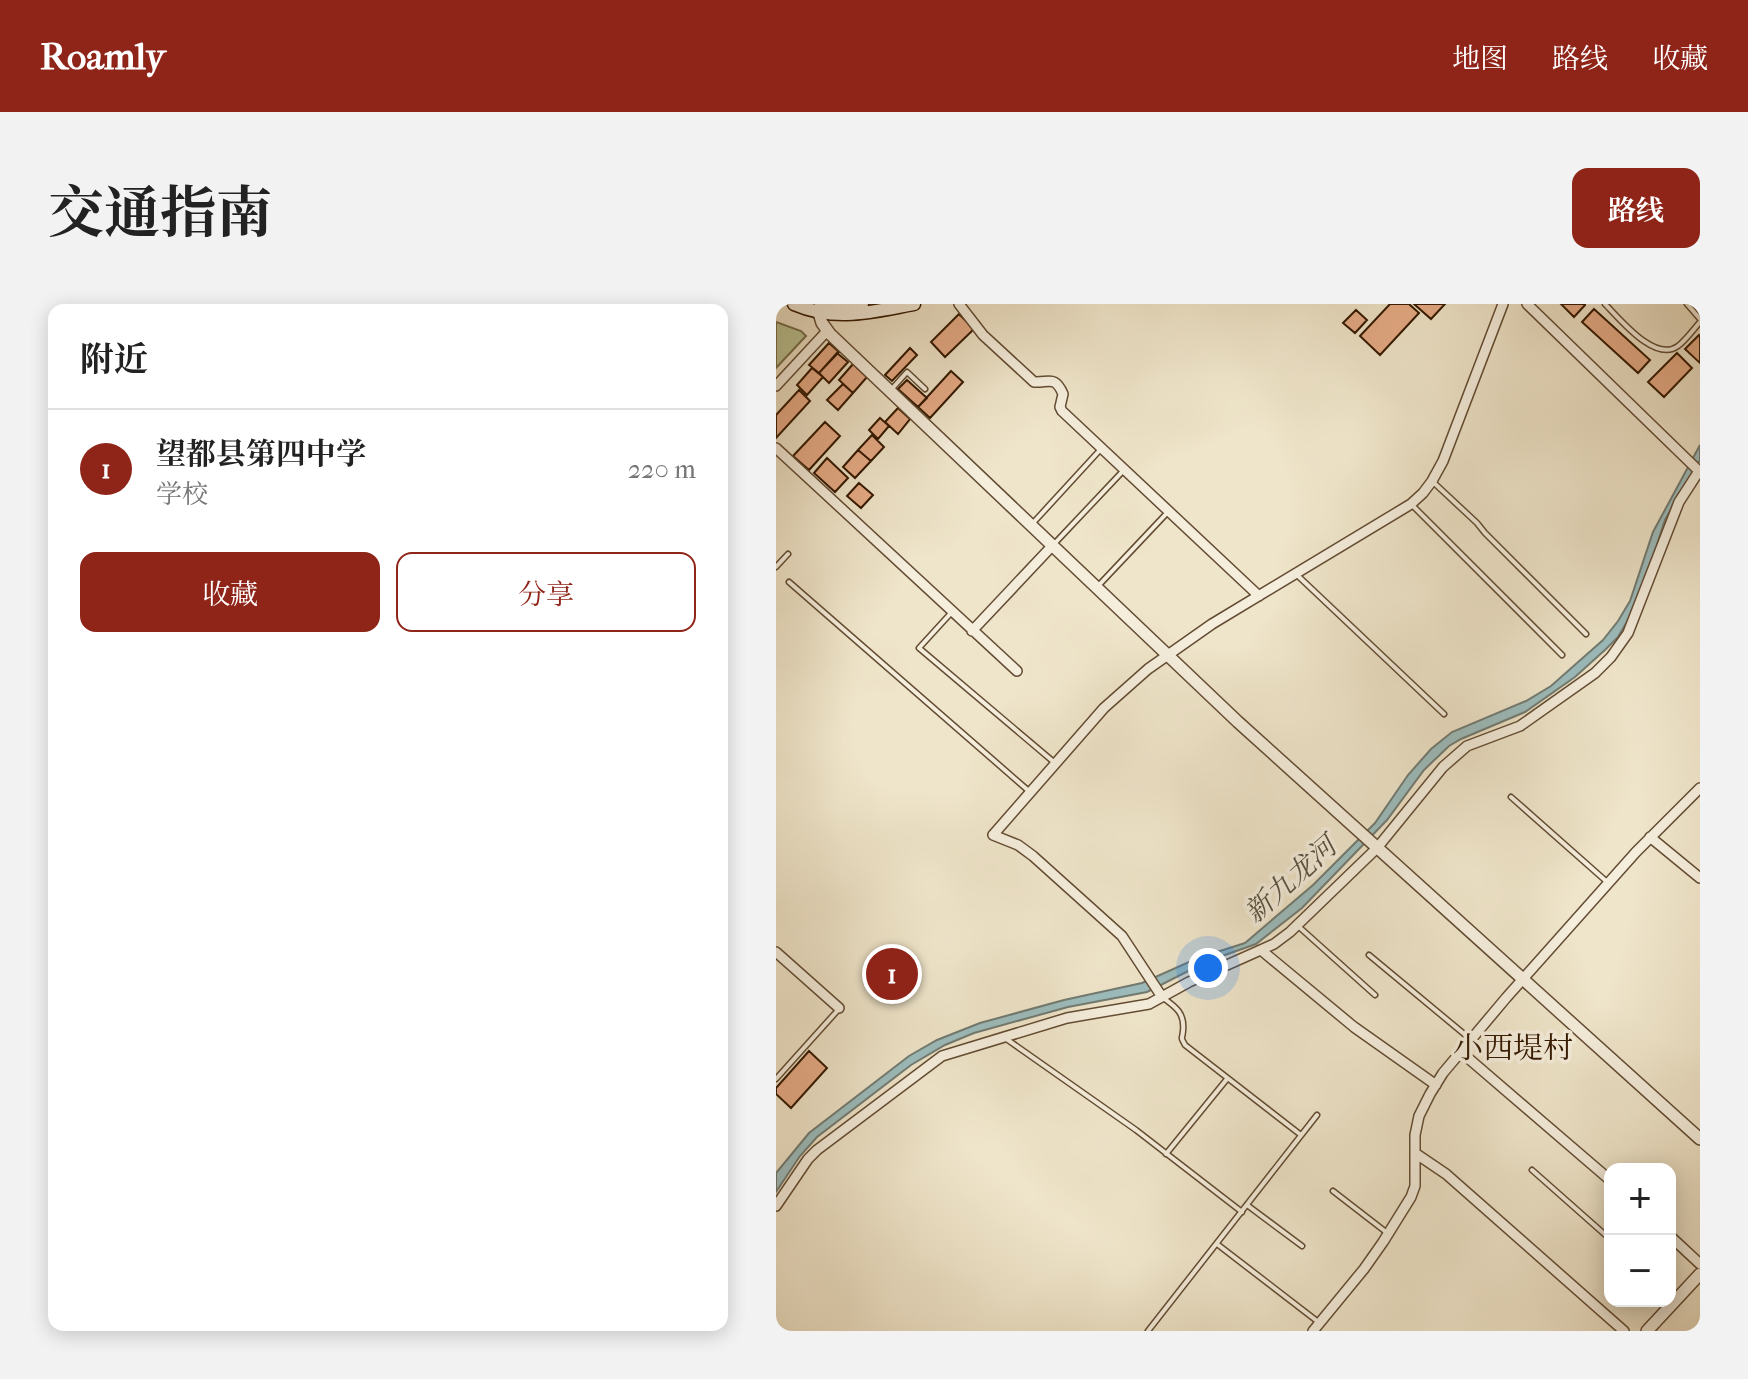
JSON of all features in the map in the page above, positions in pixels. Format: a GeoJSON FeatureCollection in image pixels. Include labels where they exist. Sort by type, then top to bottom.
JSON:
{"type":"FeatureCollection","features":[{"type":"Feature","properties":{"kind":"main road"},"geometry":{"type":"LineString","coordinates":[[794,304],[862,304]]}},
{"type":"Feature","properties":{"kind":"main road"},"geometry":{"type":"LineString","coordinates":[[822,306],[848,315],[914,304]]}},
{"type":"Feature","properties":{"kind":"street"},"geometry":{"type":"LineString","coordinates":[[959,304],[983,335],[1034,382],[1049,380],[1058,385],[1063,394],[1062,411],[1259,596]]}},
{"type":"Feature","properties":{"kind":"street"},"geometry":{"type":"LineString","coordinates":[[1162,997],[1122,936],[1033,856],[1018,845],[993,835],[1104,708],[1148,669],[1212,624],[1411,504],[1432,481],[1443,461],[1503,304]]}},
{"type":"Feature","properties":{"kind":"street"},"geometry":{"type":"LineString","coordinates":[[776,1206],[817,1150],[942,1056],[1067,1018],[1149,1004],[1189,982],[1274,944],[1298,926],[1377,848],[1443,767],[1467,746],[1520,726],[1595,673],[1611,657],[1628,633],[1679,502],[1699,471],[1527,304]]}},
{"type":"Feature","properties":{"kind":"street"},"geometry":{"type":"LineString","coordinates":[[822,306],[822,323],[827,331],[1238,722],[1700,1139]]}},
{"type":"Feature","properties":{"kind":"street"},"geometry":{"type":"LineString","coordinates":[[776,386],[827,331]]}},
{"type":"Feature","properties":{"kind":"street"},"geometry":{"type":"LineString","coordinates":[[776,448],[1017,671]]}},
{"type":"Feature","properties":{"kind":"street"},"geometry":{"type":"LineString","coordinates":[[972,631],[1053,545]]}},
{"type":"Feature","properties":{"kind":"street"},"geometry":{"type":"LineString","coordinates":[[1316,1327],[1364,1269],[1411,1197],[1415,1186],[1415,1135],[1419,1116],[1436,1085],[1522,979],[1608,882],[1700,788]]}},
{"type":"Feature","properties":{"kind":"street"},"geometry":{"type":"LineString","coordinates":[[1650,837],[1700,878]]}},
{"type":"Feature","properties":{"kind":"street"},"geometry":{"type":"LineString","coordinates":[[1261,950],[1354,1027],[1436,1085]]}},
{"type":"Feature","properties":{"kind":"street"},"geometry":{"type":"LineString","coordinates":[[776,952],[839,1008]]}},
{"type":"Feature","properties":{"kind":"street"},"geometry":{"type":"LineString","coordinates":[[1461,1052],[1604,1175]]}},
{"type":"Feature","properties":{"kind":"street"},"geometry":{"type":"LineString","coordinates":[[1415,1153],[1446,1174],[1624,1331]]}},
{"type":"Feature","properties":{"kind":"street"},"geometry":{"type":"LineString","coordinates":[[1676,1242],[1700,1264]]}},
{"type":"Feature","properties":{"kind":"street"},"geometry":{"type":"LineString","coordinates":[[1676,1294],[1700,1274]]}},
{"type":"Feature","properties":{"kind":"street"},"geometry":{"type":"LineString","coordinates":[[1647,1331],[1665,1307]]}},
{"type":"Feature","properties":{"kind":"lane"},"geometry":{"type":"LineString","coordinates":[[1605,304],[1650,347],[1660,350],[1676,348],[1700,321],[1687,304]]}},
{"type":"Feature","properties":{"kind":"lane"},"geometry":{"type":"LineString","coordinates":[[890,391],[907,372],[925,389]]}},
{"type":"Feature","properties":{"kind":"lane"},"geometry":{"type":"LineString","coordinates":[[1032,525],[1102,448]]}},
{"type":"Feature","properties":{"kind":"lane"},"geometry":{"type":"LineString","coordinates":[[1053,545],[1124,469]]}},
{"type":"Feature","properties":{"kind":"lane"},"geometry":{"type":"LineString","coordinates":[[1432,481],[1586,634]]}},
{"type":"Feature","properties":{"kind":"lane"},"geometry":{"type":"LineString","coordinates":[[1411,504],[1562,655]]}},
{"type":"Feature","properties":{"kind":"lane"},"geometry":{"type":"LineString","coordinates":[[1097,588],[1169,511]]}},
{"type":"Feature","properties":{"kind":"lane"},"geometry":{"type":"LineString","coordinates":[[776,567],[788,554]]}},
{"type":"Feature","properties":{"kind":"lane"},"geometry":{"type":"LineString","coordinates":[[1296,574],[1444,714]]}},
{"type":"Feature","properties":{"kind":"lane"},"geometry":{"type":"LineString","coordinates":[[789,582],[1030,792]]}},
{"type":"Feature","properties":{"kind":"lane"},"geometry":{"type":"LineString","coordinates":[[952,612],[919,648],[1055,763]]}},
{"type":"Feature","properties":{"kind":"lane"},"geometry":{"type":"LineString","coordinates":[[1511,797],[1608,882]]}},
{"type":"Feature","properties":{"kind":"lane"},"geometry":{"type":"LineString","coordinates":[[1298,926],[1375,995]]}},
{"type":"Feature","properties":{"kind":"lane"},"geometry":{"type":"LineString","coordinates":[[1369,955],[1471,1040]]}},
{"type":"Feature","properties":{"kind":"lane"},"geometry":{"type":"LineString","coordinates":[[1162,997],[1183,1015],[1182,1039],[1185,1045],[1301,1135]]}},
{"type":"Feature","properties":{"kind":"lane"},"geometry":{"type":"LineString","coordinates":[[776,1079],[839,1008]]}},
{"type":"Feature","properties":{"kind":"lane"},"geometry":{"type":"LineString","coordinates":[[1005,1038],[1136,1130],[1242,1212]]}},
{"type":"Feature","properties":{"kind":"lane"},"geometry":{"type":"LineString","coordinates":[[1166,1154],[1227,1079]]}},
{"type":"Feature","properties":{"kind":"lane"},"geometry":{"type":"LineString","coordinates":[[1148,1331],[1317,1115]]}},
{"type":"Feature","properties":{"kind":"lane"},"geometry":{"type":"LineString","coordinates":[[1532,1170],[1605,1235]]}},
{"type":"Feature","properties":{"kind":"lane"},"geometry":{"type":"LineString","coordinates":[[1333,1191],[1388,1234]]}},
{"type":"Feature","properties":{"kind":"lane"},"geometry":{"type":"LineString","coordinates":[[1247,1205],[1302,1246]]}},
{"type":"Feature","properties":{"kind":"lane"},"geometry":{"type":"LineString","coordinates":[[1217,1244],[1316,1327]]}},
{"type":"Feature","properties":{"kind":"green space"},"geometry":{"type":"Polygon","coordinates":[[[776,322],[801,331],[806,336],[776,368],[776,322]]]}},
{"type":"Feature","properties":{"kind":"water"},"geometry":{"type":"Polygon","coordinates":[[[1700,445],[1700,460],[1665,520],[1649,570],[1618,637],[1575,677],[1525,712],[1449,746],[1424,770],[1387,820],[1302,908],[1256,944],[1208,961],[1147,992],[1068,1007],[974,1033],[945,1045],[911,1065],[817,1137],[776,1192],[776,1173],[809,1133],[909,1056],[937,1040],[980,1023],[1142,983],[1198,958],[1245,943],[1313,885],[1375,823],[1408,775],[1431,749],[1452,732],[1526,701],[1551,686],[1603,640],[1630,601],[1653,532],[1700,445]]]}},
{"type":"Feature","properties":{"kind":"building"},"geometry":{"type":"Polygon","coordinates":[[[1390,304],[1409,304],[1419,313],[1380,355],[1360,336],[1390,304]]]}},
{"type":"Feature","properties":{"kind":"building"},"geometry":{"type":"Polygon","coordinates":[[[1414,304],[1445,304],[1431,319],[1414,304]]]}},
{"type":"Feature","properties":{"kind":"building"},"geometry":{"type":"Polygon","coordinates":[[[1561,304],[1585,304],[1585,305],[1574,317],[1561,304]]]}},
{"type":"Feature","properties":{"kind":"building"},"geometry":{"type":"Polygon","coordinates":[[[1594,309],[1650,360],[1638,373],[1582,322],[1594,309]]]}},
{"type":"Feature","properties":{"kind":"building"},"geometry":{"type":"Polygon","coordinates":[[[1356,310],[1367,320],[1355,333],[1343,323],[1356,310]]]}},
{"type":"Feature","properties":{"kind":"building"},"geometry":{"type":"Polygon","coordinates":[[[959,314],[974,329],[945,357],[931,342],[959,314]]]}},
{"type":"Feature","properties":{"kind":"building"},"geometry":{"type":"Polygon","coordinates":[[[1700,336],[1700,363],[1685,349],[1700,336]]]}},
{"type":"Feature","properties":{"kind":"building"},"geometry":{"type":"Polygon","coordinates":[[[829,343],[839,352],[819,373],[809,365],[829,343]]]}},
{"type":"Feature","properties":{"kind":"building"},"geometry":{"type":"Polygon","coordinates":[[[910,348],[917,355],[892,381],[885,375],[910,348]]]}},
{"type":"Feature","properties":{"kind":"building"},"geometry":{"type":"Polygon","coordinates":[[[837,353],[848,362],[829,383],[819,373],[837,353]]]}},
{"type":"Feature","properties":{"kind":"building"},"geometry":{"type":"Polygon","coordinates":[[[1677,353],[1692,368],[1664,397],[1648,382],[1677,353]]]}},
{"type":"Feature","properties":{"kind":"building"},"geometry":{"type":"Polygon","coordinates":[[[853,364],[867,377],[853,393],[839,380],[853,364]]]}},
{"type":"Feature","properties":{"kind":"building"},"geometry":{"type":"Polygon","coordinates":[[[812,368],[823,377],[807,395],[797,385],[812,368]]]}},
{"type":"Feature","properties":{"kind":"building"},"geometry":{"type":"Polygon","coordinates":[[[951,371],[963,382],[930,418],[918,407],[951,371]]]}},
{"type":"Feature","properties":{"kind":"building"},"geometry":{"type":"Polygon","coordinates":[[[907,380],[927,398],[918,407],[898,389],[907,380]]]}},
{"type":"Feature","properties":{"kind":"building"},"geometry":{"type":"Polygon","coordinates":[[[843,384],[853,393],[838,410],[827,400],[843,384]]]}},
{"type":"Feature","properties":{"kind":"building"},"geometry":{"type":"Polygon","coordinates":[[[799,390],[810,401],[776,438],[776,415],[799,390]]]}},
{"type":"Feature","properties":{"kind":"building"},"geometry":{"type":"Polygon","coordinates":[[[898,408],[910,419],[898,434],[885,422],[898,408]]]}},
{"type":"Feature","properties":{"kind":"building"},"geometry":{"type":"Polygon","coordinates":[[[880,418],[889,426],[878,439],[869,430],[880,418]]]}},
{"type":"Feature","properties":{"kind":"building"},"geometry":{"type":"Polygon","coordinates":[[[825,422],[840,436],[809,470],[793,456],[825,422]]]}},
{"type":"Feature","properties":{"kind":"building"},"geometry":{"type":"Polygon","coordinates":[[[872,435],[884,447],[871,461],[858,450],[872,435]]]}},
{"type":"Feature","properties":{"kind":"building"},"geometry":{"type":"Polygon","coordinates":[[[858,450],[871,461],[855,478],[843,467],[858,450]]]}},
{"type":"Feature","properties":{"kind":"building"},"geometry":{"type":"Polygon","coordinates":[[[827,458],[848,478],[835,492],[814,473],[827,458]]]}},
{"type":"Feature","properties":{"kind":"building"},"geometry":{"type":"Polygon","coordinates":[[[859,483],[873,495],[861,508],[847,496],[859,483]]]}},
{"type":"Feature","properties":{"kind":"building"},"geometry":{"type":"Polygon","coordinates":[[[809,1051],[827,1068],[791,1108],[776,1094],[776,1088],[809,1051]]]}},
{"type":"Feature","properties":{"kind":"place","name":"望都县第四中学"},"geometry":{"type":"Point","coordinates":[892,974]}},
{"type":"Feature","properties":{"kind":"district","name":"小西堤村"},"geometry":{"type":"Point","coordinates":[1513,1048]}},
{"type":"Feature","properties":{"kind":"water label","name":"新九龙河"},"geometry":{"type":"Point","coordinates":[1290,879]}}]}
